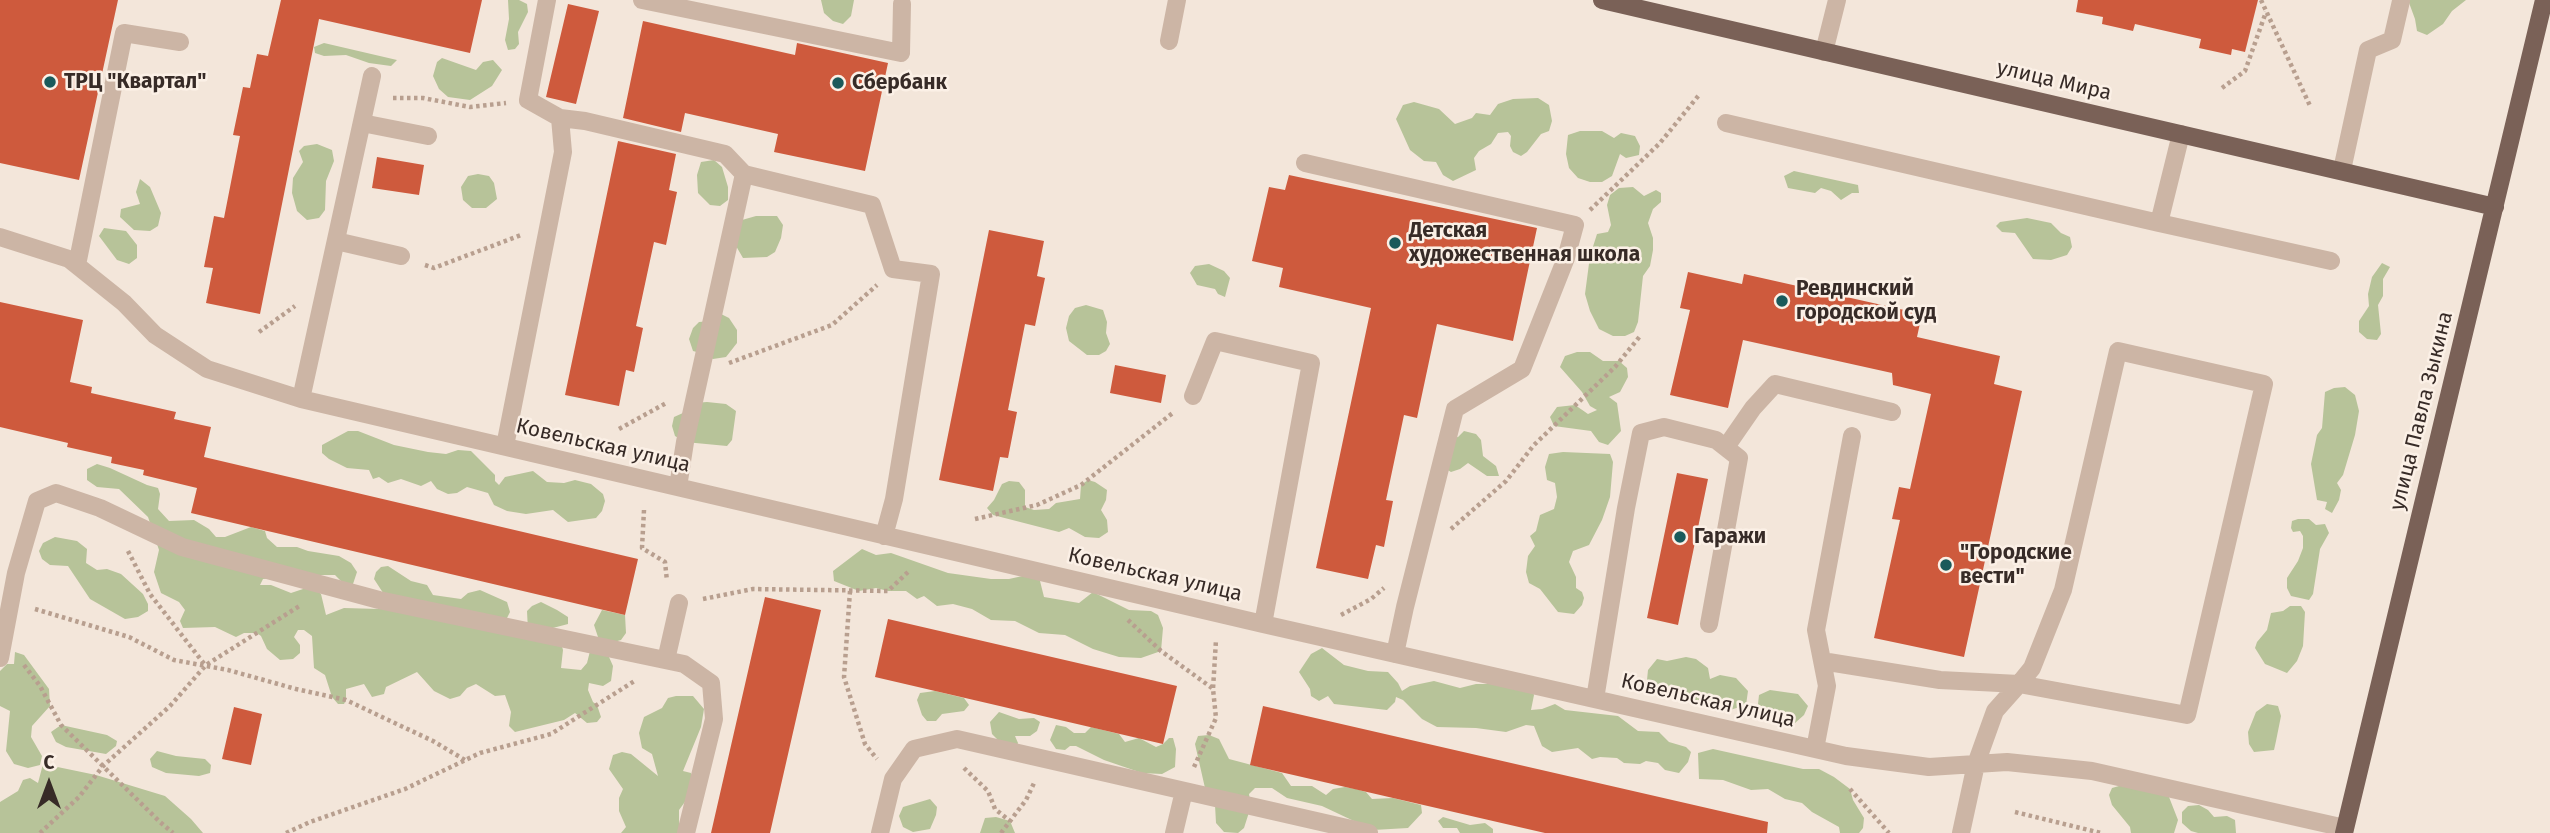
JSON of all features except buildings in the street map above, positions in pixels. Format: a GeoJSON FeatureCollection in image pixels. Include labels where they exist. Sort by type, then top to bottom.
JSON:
{"type":"FeatureCollection","features":[{"type":"Feature","properties":{"kind":"main road","name":"улица Мира"},"geometry":{"type":"LineString","coordinates":[[1602,0],[2495,207]]}},
{"type":"Feature","properties":{"kind":"main road","name":"улица Павла Зыкина"},"geometry":{"type":"LineString","coordinates":[[2344,831],[2544,0]]}},
{"type":"Feature","properties":{"kind":"street"},"geometry":{"type":"LineString","coordinates":[[547,0],[527,100],[560,118],[584,121],[725,154],[744,174],[872,205],[893,270],[931,274],[894,499],[884,536]]}},
{"type":"Feature","properties":{"kind":"street"},"geometry":{"type":"LineString","coordinates":[[642,0],[901,54],[902,4]]}},
{"type":"Feature","properties":{"kind":"street"},"geometry":{"type":"LineString","coordinates":[[1170,41],[1177,0]]}},
{"type":"Feature","properties":{"kind":"street"},"geometry":{"type":"LineString","coordinates":[[1824,52],[1837,0]]}},
{"type":"Feature","properties":{"kind":"street"},"geometry":{"type":"LineString","coordinates":[[2342,170],[2368,50],[2392,40],[2401,1]]}},
{"type":"Feature","properties":{"kind":"street"},"geometry":{"type":"LineString","coordinates":[[77,265],[124,33],[180,43]]}},
{"type":"Feature","properties":{"kind":"street"},"geometry":{"type":"LineString","coordinates":[[301,399],[372,76]]}},
{"type":"Feature","properties":{"kind":"street"},"geometry":{"type":"LineString","coordinates":[[505,446],[563,152],[560,118]]}},
{"type":"Feature","properties":{"kind":"street"},"geometry":{"type":"LineString","coordinates":[[362,122],[428,136]]}},
{"type":"Feature","properties":{"kind":"street"},"geometry":{"type":"LineString","coordinates":[[1727,122],[2330,261]]}},
{"type":"Feature","properties":{"kind":"street"},"geometry":{"type":"LineString","coordinates":[[2159,223],[2181,134]]}},
{"type":"Feature","properties":{"kind":"street"},"geometry":{"type":"LineString","coordinates":[[1305,163],[1575,225],[1566,258],[1522,369],[1455,409],[1395,654]]}},
{"type":"Feature","properties":{"kind":"street"},"geometry":{"type":"LineString","coordinates":[[678,487],[744,174]]}},
{"type":"Feature","properties":{"kind":"street","name":"Ковельская улица"},"geometry":{"type":"LineString","coordinates":[[0,237],[69,259],[124,303],[155,335],[207,369],[301,399],[1263,624],[1846,756],[1929,766],[2007,762],[2092,771],[2344,831]]}},
{"type":"Feature","properties":{"kind":"street"},"geometry":{"type":"LineString","coordinates":[[336,241],[401,256]]}},
{"type":"Feature","properties":{"kind":"street"},"geometry":{"type":"LineString","coordinates":[[1193,396],[1215,341],[1311,363],[1263,624]]}},
{"type":"Feature","properties":{"kind":"street"},"geometry":{"type":"LineString","coordinates":[[1822,661],[1940,680],[2019,684],[2187,715],[2264,384],[2118,351],[2063,590],[2032,668],[2019,684],[1995,711],[1976,764],[1962,833]]}},
{"type":"Feature","properties":{"kind":"street"},"geometry":{"type":"LineString","coordinates":[[1726,447],[1775,384],[1892,412]]}},
{"type":"Feature","properties":{"kind":"street"},"geometry":{"type":"LineString","coordinates":[[1595,699],[1641,433],[1664,427],[1716,440],[1739,458],[1709,624]]}},
{"type":"Feature","properties":{"kind":"street"},"geometry":{"type":"LineString","coordinates":[[1815,749],[1827,686],[1816,630],[1852,436]]}},
{"type":"Feature","properties":{"kind":"street"},"geometry":{"type":"LineString","coordinates":[[0,658],[16,573],[37,501],[56,493],[100,508],[182,547],[389,602],[684,664],[712,683],[714,719],[686,833]]}},
{"type":"Feature","properties":{"kind":"street"},"geometry":{"type":"LineString","coordinates":[[666,660],[679,603]]}},
{"type":"Feature","properties":{"kind":"street"},"geometry":{"type":"LineString","coordinates":[[880,833],[893,779],[914,749],[957,740],[1369,833]]}},
{"type":"Feature","properties":{"kind":"street"},"geometry":{"type":"LineString","coordinates":[[1174,833],[1184,791]]}},
{"type":"Feature","properties":{"kind":"path"},"geometry":{"type":"LineString","coordinates":[[2261,0],[2311,108]]}},
{"type":"Feature","properties":{"kind":"path"},"geometry":{"type":"LineString","coordinates":[[2222,88],[2245,71],[2266,12]]}},
{"type":"Feature","properties":{"kind":"path"},"geometry":{"type":"LineString","coordinates":[[1575,225],[1660,143],[1699,95]]}},
{"type":"Feature","properties":{"kind":"path"},"geometry":{"type":"LineString","coordinates":[[368,98],[423,98],[470,107],[527,100]]}},
{"type":"Feature","properties":{"kind":"path"},"geometry":{"type":"LineString","coordinates":[[401,256],[434,268],[515,237],[549,228]]}},
{"type":"Feature","properties":{"kind":"path"},"geometry":{"type":"LineString","coordinates":[[619,429],[673,399],[700,373],[832,325],[893,270]]}},
{"type":"Feature","properties":{"kind":"path"},"geometry":{"type":"LineString","coordinates":[[1307,634],[1371,599],[1467,517],[1506,481],[1534,444],[1615,367],[1641,335]]}},
{"type":"Feature","properties":{"kind":"path"},"geometry":{"type":"LineString","coordinates":[[975,519],[1037,505],[1081,485],[1193,396]]}},
{"type":"Feature","properties":{"kind":"path"},"geometry":{"type":"LineString","coordinates":[[100,508],[123,540],[150,594],[206,666]]}},
{"type":"Feature","properties":{"kind":"path"},"geometry":{"type":"LineString","coordinates":[[644,510],[642,548],[665,562],[667,588],[679,603],[753,589],[888,591],[909,571]]}},
{"type":"Feature","properties":{"kind":"path"},"geometry":{"type":"LineString","coordinates":[[40,833],[79,797],[103,766],[170,706],[206,666],[296,607],[341,590]]}},
{"type":"Feature","properties":{"kind":"path"},"geometry":{"type":"LineString","coordinates":[[850,591],[844,677],[865,744],[893,779]]}},
{"type":"Feature","properties":{"kind":"path"},"geometry":{"type":"LineString","coordinates":[[11,602],[129,637],[174,660],[346,700],[433,741],[465,760]]}},
{"type":"Feature","properties":{"kind":"path"},"geometry":{"type":"LineString","coordinates":[[1128,620],[1158,648],[1213,689]]}},
{"type":"Feature","properties":{"kind":"path"},"geometry":{"type":"LineString","coordinates":[[4,637],[40,687],[61,725],[173,833]]}},
{"type":"Feature","properties":{"kind":"path"},"geometry":{"type":"LineString","coordinates":[[1184,791],[1216,719],[1213,689],[1216,640]]}},
{"type":"Feature","properties":{"kind":"path"},"geometry":{"type":"LineString","coordinates":[[286,833],[405,789],[480,753],[551,734],[666,660]]}},
{"type":"Feature","properties":{"kind":"path"},"geometry":{"type":"LineString","coordinates":[[944,742],[959,763],[988,791],[995,808],[1010,821]]}},
{"type":"Feature","properties":{"kind":"path"},"geometry":{"type":"LineString","coordinates":[[1001,833],[1026,800],[1046,760]]}},
{"type":"Feature","properties":{"kind":"path"},"geometry":{"type":"LineString","coordinates":[[1850,789],[1889,833]]}},
{"type":"Feature","properties":{"kind":"path"},"geometry":{"type":"LineString","coordinates":[[2015,812],[2101,833]]}},
{"type":"Feature","properties":{"kind":"green space"},"geometry":{"type":"Polygon","coordinates":[[[508,0],[519,0],[527,4],[528,12],[518,32],[519,44],[515,49],[508,50],[505,40],[509,19],[508,0]]]}},
{"type":"Feature","properties":{"kind":"green space"},"geometry":{"type":"Polygon","coordinates":[[[821,0],[854,0],[851,16],[843,24],[833,21],[824,13],[821,0]]]}},
{"type":"Feature","properties":{"kind":"green space"},"geometry":{"type":"Polygon","coordinates":[[[2408,0],[2466,0],[2452,11],[2443,24],[2427,35],[2417,31],[2408,0]]]}},
{"type":"Feature","properties":{"kind":"green space"},"geometry":{"type":"Polygon","coordinates":[[[324,43],[397,60],[391,66],[369,63],[346,55],[324,56],[315,53],[314,47],[324,43]]]}},
{"type":"Feature","properties":{"kind":"green space"},"geometry":{"type":"Polygon","coordinates":[[[442,58],[476,70],[483,62],[493,60],[502,70],[492,86],[470,100],[448,97],[439,89],[433,76],[437,62],[442,58]]]}},
{"type":"Feature","properties":{"kind":"green space"},"geometry":{"type":"Polygon","coordinates":[[[1538,98],[1549,105],[1552,121],[1549,131],[1541,134],[1521,156],[1513,152],[1508,132],[1498,133],[1491,144],[1479,151],[1474,158],[1476,170],[1453,181],[1443,175],[1436,162],[1424,161],[1410,150],[1396,119],[1403,105],[1414,102],[1439,109],[1455,124],[1472,118],[1476,113],[1490,115],[1498,104],[1513,99],[1538,98]]]}},
{"type":"Feature","properties":{"kind":"green space"},"geometry":{"type":"Polygon","coordinates":[[[1580,131],[1602,131],[1614,138],[1621,133],[1635,136],[1640,146],[1639,155],[1626,158],[1620,154],[1612,176],[1602,182],[1578,178],[1569,168],[1566,154],[1568,135],[1580,131]]]}},
{"type":"Feature","properties":{"kind":"green space"},"geometry":{"type":"Polygon","coordinates":[[[317,144],[332,150],[334,161],[326,181],[325,210],[319,218],[307,220],[297,211],[292,193],[293,178],[303,162],[299,151],[304,146],[317,144]]]}},
{"type":"Feature","properties":{"kind":"green space"},"geometry":{"type":"Polygon","coordinates":[[[714,160],[722,167],[728,187],[728,200],[720,206],[710,205],[698,193],[697,175],[701,162],[714,160]]]}},
{"type":"Feature","properties":{"kind":"green space"},"geometry":{"type":"Polygon","coordinates":[[[1794,171],[1858,185],[1859,193],[1852,193],[1841,200],[1831,191],[1821,188],[1815,193],[1788,188],[1784,176],[1794,171]]]}},
{"type":"Feature","properties":{"kind":"green space"},"geometry":{"type":"Polygon","coordinates":[[[468,176],[489,176],[494,183],[497,199],[486,208],[472,208],[463,200],[461,187],[468,176]]]}},
{"type":"Feature","properties":{"kind":"green space"},"geometry":{"type":"Polygon","coordinates":[[[140,179],[150,187],[161,213],[158,226],[150,231],[134,230],[120,217],[121,209],[140,204],[136,192],[140,179]]]}},
{"type":"Feature","properties":{"kind":"green space"},"geometry":{"type":"Polygon","coordinates":[[[1633,187],[1644,196],[1656,190],[1661,193],[1661,202],[1653,209],[1648,223],[1653,238],[1653,250],[1650,266],[1643,276],[1638,322],[1634,332],[1625,336],[1613,336],[1599,329],[1585,294],[1590,256],[1597,234],[1608,232],[1611,225],[1607,205],[1610,195],[1619,188],[1633,187]]]}},
{"type":"Feature","properties":{"kind":"green space"},"geometry":{"type":"Polygon","coordinates":[[[756,216],[777,216],[783,225],[781,238],[775,252],[767,257],[743,258],[736,246],[742,220],[756,216]]]}},
{"type":"Feature","properties":{"kind":"green space"},"geometry":{"type":"Polygon","coordinates":[[[2027,218],[2051,223],[2061,233],[2070,237],[2072,247],[2067,255],[2051,260],[2033,259],[2015,233],[2002,232],[1996,226],[2000,222],[2027,218]]]}},
{"type":"Feature","properties":{"kind":"green space"},"geometry":{"type":"Polygon","coordinates":[[[104,228],[126,231],[137,245],[137,258],[129,264],[117,260],[99,236],[104,228]]]}},
{"type":"Feature","properties":{"kind":"green space"},"geometry":{"type":"Polygon","coordinates":[[[2382,263],[2390,267],[2383,279],[2383,296],[2378,305],[2381,334],[2377,340],[2367,339],[2359,332],[2359,321],[2369,306],[2368,294],[2372,277],[2382,263]]]}},
{"type":"Feature","properties":{"kind":"green space"},"geometry":{"type":"Polygon","coordinates":[[[1209,264],[1224,271],[1230,278],[1225,297],[1215,289],[1197,285],[1190,273],[1195,266],[1209,264]]]}},
{"type":"Feature","properties":{"kind":"green space"},"geometry":{"type":"Polygon","coordinates":[[[1086,305],[1103,310],[1107,322],[1106,333],[1110,344],[1106,351],[1099,355],[1087,355],[1069,341],[1066,328],[1069,316],[1075,308],[1086,305]]]}},
{"type":"Feature","properties":{"kind":"green space"},"geometry":{"type":"Polygon","coordinates":[[[721,314],[729,318],[737,330],[737,343],[726,357],[713,359],[693,351],[689,339],[693,328],[699,322],[711,321],[721,314]]]}},
{"type":"Feature","properties":{"kind":"green space"},"geometry":{"type":"Polygon","coordinates":[[[1590,352],[1603,361],[1619,361],[1627,368],[1628,377],[1620,392],[1609,397],[1617,403],[1621,431],[1608,445],[1599,442],[1591,431],[1554,426],[1550,417],[1557,407],[1575,405],[1588,414],[1597,410],[1590,406],[1582,392],[1560,367],[1565,356],[1590,352]]]}},
{"type":"Feature","properties":{"kind":"green space"},"geometry":{"type":"Polygon","coordinates":[[[2345,387],[2355,395],[2359,411],[2343,475],[2337,483],[2341,490],[2339,500],[2332,513],[2325,509],[2327,502],[2317,500],[2311,464],[2317,435],[2322,428],[2325,392],[2345,387]]]}},
{"type":"Feature","properties":{"kind":"green space"},"geometry":{"type":"Polygon","coordinates":[[[694,403],[726,404],[736,411],[732,440],[727,446],[685,442],[675,436],[672,426],[674,417],[694,403]]]}},
{"type":"Feature","properties":{"kind":"green space"},"geometry":{"type":"Polygon","coordinates":[[[348,431],[358,431],[394,445],[428,452],[446,454],[458,450],[471,451],[495,475],[495,481],[499,485],[505,477],[533,471],[547,482],[564,483],[575,480],[591,484],[603,494],[605,501],[596,518],[568,522],[553,510],[526,514],[507,511],[494,505],[488,493],[467,487],[457,493],[448,494],[437,489],[431,481],[421,486],[401,479],[388,483],[379,477],[373,479],[369,470],[347,468],[322,453],[322,445],[348,431]]]}},
{"type":"Feature","properties":{"kind":"green space"},"geometry":{"type":"Polygon","coordinates":[[[1464,431],[1476,434],[1481,440],[1483,456],[1496,466],[1499,476],[1487,476],[1468,463],[1451,472],[1441,466],[1447,439],[1458,437],[1464,431]]]}},
{"type":"Feature","properties":{"kind":"green space"},"geometry":{"type":"Polygon","coordinates":[[[1549,454],[1610,454],[1613,462],[1610,497],[1602,520],[1589,545],[1573,551],[1569,562],[1576,577],[1576,588],[1582,592],[1584,598],[1574,614],[1558,612],[1540,589],[1529,583],[1526,572],[1528,556],[1535,546],[1530,536],[1536,531],[1540,515],[1554,509],[1557,497],[1555,483],[1547,480],[1545,467],[1549,454]]]}},
{"type":"Feature","properties":{"kind":"green space"},"geometry":{"type":"Polygon","coordinates":[[[97,464],[158,488],[158,509],[169,521],[194,520],[216,537],[225,537],[251,527],[265,531],[267,538],[277,547],[297,547],[339,556],[351,563],[357,572],[353,584],[344,584],[335,575],[321,575],[263,579],[260,585],[271,585],[291,593],[306,588],[315,589],[321,594],[326,615],[344,608],[379,609],[389,606],[374,579],[381,567],[388,566],[411,581],[427,585],[433,595],[461,599],[468,593],[480,590],[507,602],[510,612],[506,620],[528,631],[527,611],[532,606],[541,602],[557,610],[568,617],[568,624],[549,629],[561,643],[561,668],[581,670],[587,663],[598,637],[594,625],[602,610],[625,615],[626,633],[621,640],[610,643],[609,657],[613,666],[611,681],[603,686],[589,683],[588,690],[601,717],[597,722],[587,723],[575,713],[564,720],[515,732],[509,726],[511,712],[505,695],[495,696],[476,684],[467,688],[460,696],[450,699],[434,691],[417,672],[386,687],[384,694],[372,697],[364,684],[346,689],[344,704],[338,704],[332,697],[325,675],[314,668],[312,636],[304,630],[298,630],[294,637],[300,645],[300,653],[293,659],[280,660],[267,649],[257,633],[244,633],[236,637],[215,627],[183,628],[180,621],[185,610],[179,602],[161,593],[154,572],[159,550],[148,517],[119,489],[97,487],[87,480],[87,469],[97,464]]]}},
{"type":"Feature","properties":{"kind":"green space"},"geometry":{"type":"Polygon","coordinates":[[[1088,480],[1107,490],[1101,510],[1107,520],[1108,532],[1099,538],[1085,537],[1069,528],[1059,532],[993,515],[987,508],[1002,484],[1009,481],[1019,482],[1025,490],[1025,507],[1034,510],[1049,509],[1056,503],[1080,499],[1081,485],[1088,480]]]}},
{"type":"Feature","properties":{"kind":"green space"},"geometry":{"type":"Polygon","coordinates":[[[2309,519],[2316,525],[2325,524],[2329,533],[2320,549],[2313,594],[2309,600],[2291,596],[2287,588],[2287,578],[2303,548],[2300,531],[2293,532],[2291,528],[2292,521],[2309,519]]]}},
{"type":"Feature","properties":{"kind":"green space"},"geometry":{"type":"Polygon","coordinates":[[[55,537],[77,541],[87,549],[86,563],[97,570],[107,569],[121,574],[143,594],[148,611],[138,617],[125,619],[90,599],[68,566],[50,565],[42,559],[39,551],[43,543],[55,537]]]}},
{"type":"Feature","properties":{"kind":"green space"},"geometry":{"type":"Polygon","coordinates":[[[862,549],[876,555],[891,553],[948,573],[991,579],[1027,575],[1039,577],[1044,597],[1079,603],[1093,592],[1129,610],[1151,611],[1158,615],[1163,628],[1161,651],[1141,658],[1119,657],[1093,649],[1065,635],[1039,633],[1015,621],[991,620],[972,609],[953,604],[937,606],[924,596],[917,599],[906,591],[876,588],[859,591],[834,581],[833,571],[862,549]]]}},
{"type":"Feature","properties":{"kind":"green space"},"geometry":{"type":"Polygon","coordinates":[[[2290,606],[2301,606],[2305,612],[2303,646],[2297,661],[2287,673],[2265,664],[2255,648],[2267,630],[2271,613],[2283,611],[2290,606]]]}},
{"type":"Feature","properties":{"kind":"green space"},"geometry":{"type":"Polygon","coordinates":[[[1322,648],[1344,665],[1368,671],[1388,672],[1402,691],[1410,686],[1434,681],[1460,688],[1476,684],[1530,684],[1534,695],[1531,710],[1555,704],[1565,710],[1618,716],[1638,731],[1659,732],[1669,742],[1686,747],[1691,752],[1688,762],[1679,773],[1665,770],[1658,763],[1646,761],[1640,764],[1624,763],[1617,758],[1592,759],[1578,748],[1552,752],[1542,746],[1534,726],[1526,725],[1506,732],[1437,727],[1422,719],[1403,700],[1396,697],[1387,710],[1334,704],[1328,696],[1319,701],[1311,696],[1310,689],[1299,672],[1311,654],[1322,648]]]}},
{"type":"Feature","properties":{"kind":"green space"},"geometry":{"type":"Polygon","coordinates":[[[15,652],[24,655],[49,689],[50,706],[32,726],[31,737],[42,756],[40,765],[28,768],[14,764],[6,751],[10,711],[0,706],[0,671],[7,664],[14,664],[15,652]]]}},
{"type":"Feature","properties":{"kind":"green space"},"geometry":{"type":"Polygon","coordinates":[[[1686,657],[1696,659],[1708,668],[1710,679],[1720,675],[1736,678],[1748,691],[1746,705],[1730,710],[1697,702],[1658,691],[1647,680],[1648,670],[1657,659],[1667,661],[1686,657]]]}},
{"type":"Feature","properties":{"kind":"green space"},"geometry":{"type":"Polygon","coordinates":[[[1770,690],[1798,694],[1808,706],[1804,715],[1795,723],[1765,715],[1758,704],[1759,695],[1770,690]]]}},
{"type":"Feature","properties":{"kind":"green space"},"geometry":{"type":"Polygon","coordinates":[[[935,691],[964,698],[969,705],[964,711],[942,714],[936,721],[927,721],[917,700],[920,693],[935,691]]]}},
{"type":"Feature","properties":{"kind":"green space"},"geometry":{"type":"Polygon","coordinates":[[[693,696],[704,709],[701,727],[683,771],[691,773],[693,780],[687,799],[679,810],[679,833],[621,833],[626,827],[619,811],[619,798],[623,789],[609,769],[613,755],[622,752],[631,754],[658,776],[652,754],[642,748],[639,733],[644,717],[662,708],[668,698],[693,696]]]}},
{"type":"Feature","properties":{"kind":"green space"},"geometry":{"type":"Polygon","coordinates":[[[2267,704],[2278,706],[2281,716],[2274,750],[2254,752],[2249,744],[2248,732],[2256,712],[2267,704]]]}},
{"type":"Feature","properties":{"kind":"green space"},"geometry":{"type":"Polygon","coordinates":[[[999,712],[1019,719],[1034,718],[1040,722],[1037,731],[1030,736],[1015,736],[1018,743],[1016,748],[1001,743],[992,734],[990,722],[999,712]]]}},
{"type":"Feature","properties":{"kind":"green space"},"geometry":{"type":"Polygon","coordinates":[[[61,725],[107,735],[117,741],[116,746],[106,754],[66,747],[56,742],[51,732],[61,725]]]}},
{"type":"Feature","properties":{"kind":"green space"},"geometry":{"type":"Polygon","coordinates":[[[1056,725],[1066,727],[1074,733],[1085,733],[1091,727],[1119,734],[1125,742],[1139,738],[1156,747],[1173,738],[1176,749],[1175,767],[1162,774],[1142,773],[1104,760],[1076,746],[1065,750],[1056,749],[1050,740],[1056,725]]]}},
{"type":"Feature","properties":{"kind":"green space"},"geometry":{"type":"Polygon","coordinates":[[[1209,735],[1219,739],[1229,759],[1282,773],[1291,786],[1312,786],[1326,795],[1333,789],[1356,789],[1366,792],[1372,799],[1393,798],[1421,805],[1422,813],[1408,828],[1373,830],[1322,806],[1287,798],[1272,788],[1255,788],[1249,794],[1251,806],[1244,828],[1238,833],[1224,832],[1216,823],[1215,805],[1205,788],[1195,744],[1198,736],[1209,735]]]}},
{"type":"Feature","properties":{"kind":"green space"},"geometry":{"type":"Polygon","coordinates":[[[1713,749],[1803,769],[1819,769],[1850,789],[1864,818],[1863,828],[1859,833],[1840,833],[1839,827],[1812,812],[1802,803],[1785,799],[1768,789],[1751,790],[1723,780],[1699,779],[1698,753],[1713,749]]]}},
{"type":"Feature","properties":{"kind":"green space"},"geometry":{"type":"Polygon","coordinates":[[[157,751],[205,759],[211,765],[210,773],[199,776],[166,773],[152,767],[150,759],[157,751]]]}},
{"type":"Feature","properties":{"kind":"green space"},"geometry":{"type":"Polygon","coordinates":[[[43,764],[96,775],[165,796],[203,833],[0,833],[0,802],[18,791],[23,780],[30,778],[38,783],[43,764]]]}},
{"type":"Feature","properties":{"kind":"green space"},"geometry":{"type":"Polygon","coordinates":[[[2126,784],[2154,790],[2169,797],[2178,820],[2174,833],[2131,833],[2130,827],[2112,805],[2109,795],[2112,788],[2126,784]]]}},
{"type":"Feature","properties":{"kind":"green space"},"geometry":{"type":"Polygon","coordinates":[[[930,799],[937,807],[930,829],[913,832],[903,827],[899,816],[903,807],[930,799]]]}},
{"type":"Feature","properties":{"kind":"green space"},"geometry":{"type":"Polygon","coordinates":[[[2199,805],[2214,817],[2227,816],[2235,820],[2236,833],[2191,831],[2182,823],[2182,812],[2188,806],[2199,805]]]}},
{"type":"Feature","properties":{"kind":"green space"},"geometry":{"type":"Polygon","coordinates":[[[996,817],[1010,821],[1015,833],[980,833],[985,818],[996,817]]]}},
{"type":"Feature","properties":{"kind":"green space"},"geometry":{"type":"Polygon","coordinates":[[[1443,817],[1470,825],[1485,823],[1493,829],[1493,833],[1460,833],[1457,828],[1443,828],[1438,821],[1443,817]]]}},
{"type":"Feature","properties":{"kind":"place","name":"ТРЦ \"Квартал\""},"geometry":{"type":"Point","coordinates":[50,82]}},
{"type":"Feature","properties":{"kind":"place","name":"Сбербанк"},"geometry":{"type":"Point","coordinates":[838,83]}},
{"type":"Feature","properties":{"kind":"place","name":"Детская художественная школа"},"geometry":{"type":"Point","coordinates":[1395,243]}},
{"type":"Feature","properties":{"kind":"place","name":"Ревдинский городской суд"},"geometry":{"type":"Point","coordinates":[1782,301]}},
{"type":"Feature","properties":{"kind":"place","name":"Гаражи"},"geometry":{"type":"Point","coordinates":[1680,537]}},
{"type":"Feature","properties":{"kind":"place","name":"\"Городские вести\""},"geometry":{"type":"Point","coordinates":[1946,565]}}]}
